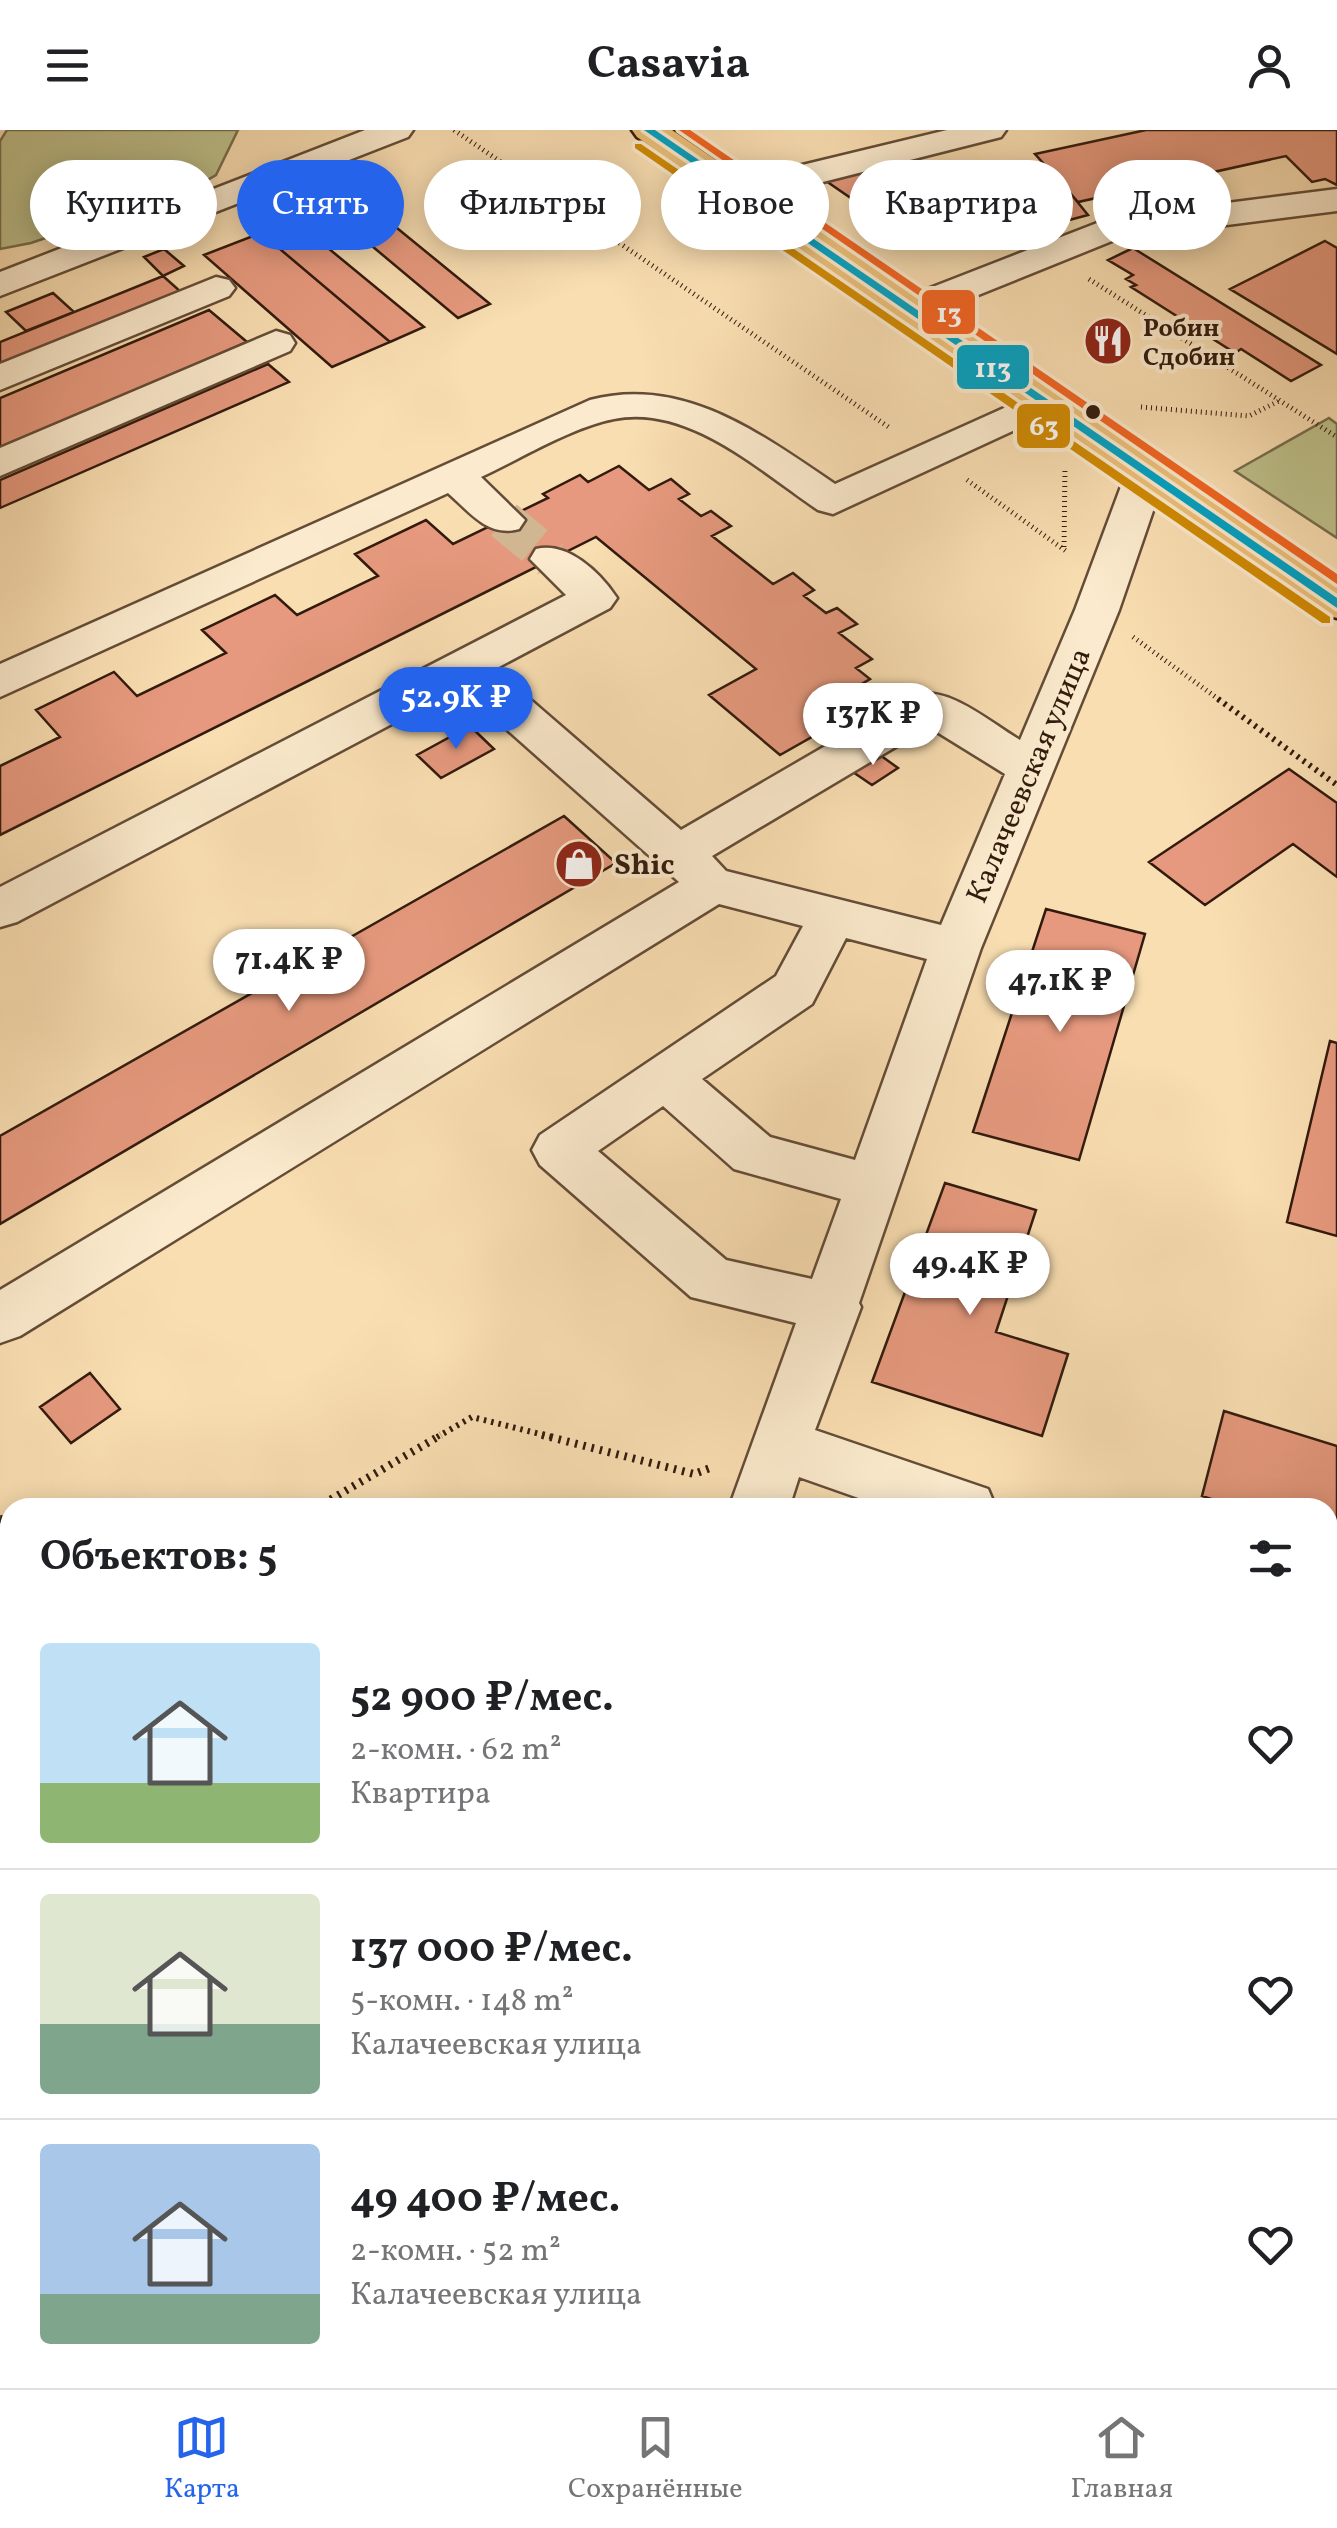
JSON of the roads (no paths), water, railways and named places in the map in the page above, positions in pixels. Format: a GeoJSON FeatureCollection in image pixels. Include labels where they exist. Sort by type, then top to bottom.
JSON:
{"type":"FeatureCollection","features":[{"type":"Feature","properties":{"kind":"main road"},"geometry":{"type":"LineString","coordinates":[[648,130],[1044,402],[1161,462],[1337,561]]}},
{"type":"Feature","properties":{"kind":"main road"},"geometry":{"type":"LineString","coordinates":[[698,130],[943,296],[1161,462],[1337,604]]}},
{"type":"Feature","properties":{"kind":"street"},"geometry":{"type":"LineString","coordinates":[[0,284],[396,130]]}},
{"type":"Feature","properties":{"kind":"street"},"geometry":{"type":"LineString","coordinates":[[829,170],[989,130]]}},
{"type":"Feature","properties":{"kind":"street"},"geometry":{"type":"LineString","coordinates":[[943,296],[1110,230],[1337,200]]}},
{"type":"Feature","properties":{"kind":"street"},"geometry":{"type":"LineString","coordinates":[[0,378],[247,316],[0,463]]}},
{"type":"Feature","properties":{"kind":"street"},"geometry":{"type":"LineString","coordinates":[[0,682],[572,420],[610,407],[643,405],[677,410],[712,424],[833,501],[1044,402]]}},
{"type":"Feature","properties":{"kind":"street","name":"Калачеевская улица"},"geometry":{"type":"LineString","coordinates":[[762,1498],[833,1307],[956,948],[1161,462]]}},
{"type":"Feature","properties":{"kind":"street"},"geometry":{"type":"LineString","coordinates":[[453,475],[504,520]]}},
{"type":"Feature","properties":{"kind":"street"},"geometry":{"type":"LineString","coordinates":[[0,909],[594,598],[551,560]]}},
{"type":"Feature","properties":{"kind":"street"},"geometry":{"type":"LineString","coordinates":[[463,666],[695,869],[832,916],[956,948]]}},
{"type":"Feature","properties":{"kind":"street"},"geometry":{"type":"LineString","coordinates":[[0,1319],[695,869],[929,706],[1031,768]]}},
{"type":"Feature","properties":{"kind":"street"},"geometry":{"type":"LineString","coordinates":[[832,916],[794,990],[559,1150],[711,1280],[833,1307]]}},
{"type":"Feature","properties":{"kind":"street"},"geometry":{"type":"LineString","coordinates":[[667,1079],[754,1154],[872,1186]]}},
{"type":"Feature","properties":{"kind":"street"},"geometry":{"type":"LineString","coordinates":[[781,1445],[937,1498]]}},
{"type":"Feature","properties":{"kind":"tunnel"},"geometry":{"type":"LineString","coordinates":[[504,520],[551,559]]}},
{"type":"Feature","properties":{"kind":"place","name":"Робин Сдобин"},"geometry":{"type":"Point","coordinates":[1108,341]}},
{"type":"Feature","properties":{"kind":"place","name":"Shic"},"geometry":{"type":"Point","coordinates":[579,864]}}]}
